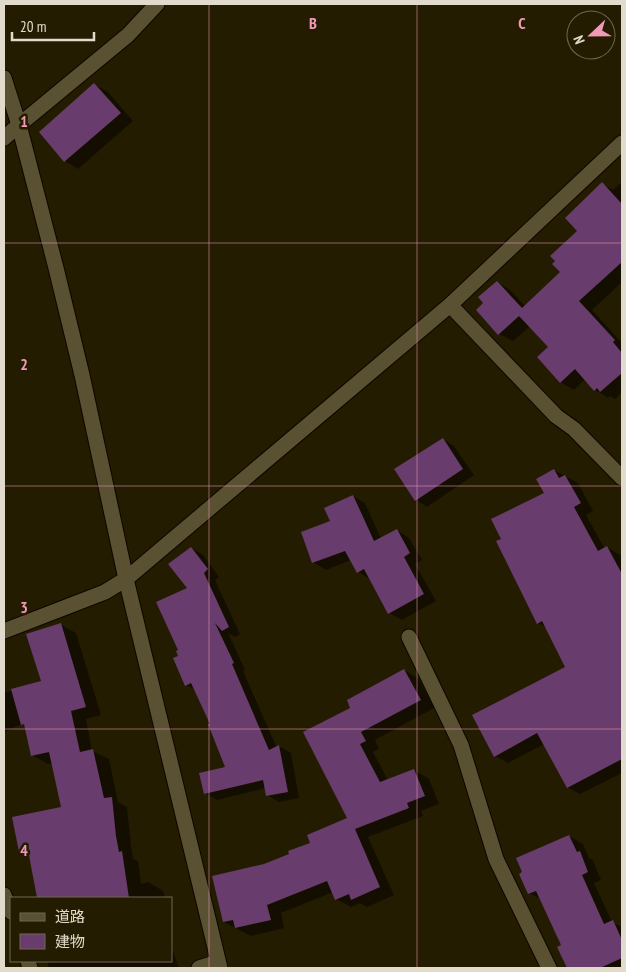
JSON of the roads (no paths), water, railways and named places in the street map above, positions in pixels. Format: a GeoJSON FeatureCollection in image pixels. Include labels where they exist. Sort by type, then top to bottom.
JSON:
{"type":"FeatureCollection","features":[{"type":"Feature","properties":{"kind":"street"},"geometry":{"type":"LineString","coordinates":[[4,138],[128,35],[157,4]]}},
{"type":"Feature","properties":{"kind":"street"},"geometry":{"type":"LineString","coordinates":[[4,78],[19,125],[82,375],[126,578],[219,965],[199,968]]}},
{"type":"Feature","properties":{"kind":"street"},"geometry":{"type":"LineString","coordinates":[[4,630],[105,592],[126,578],[450,305],[622,143]]}},
{"type":"Feature","properties":{"kind":"street"},"geometry":{"type":"LineString","coordinates":[[450,305],[556,416],[574,429],[622,478]]}},
{"type":"Feature","properties":{"kind":"street"},"geometry":{"type":"LineString","coordinates":[[409,637],[461,745],[496,859],[549,968]]}},
{"type":"Feature","properties":{"kind":"street"},"geometry":{"type":"LineString","coordinates":[[4,894],[10,909]]}}]}
